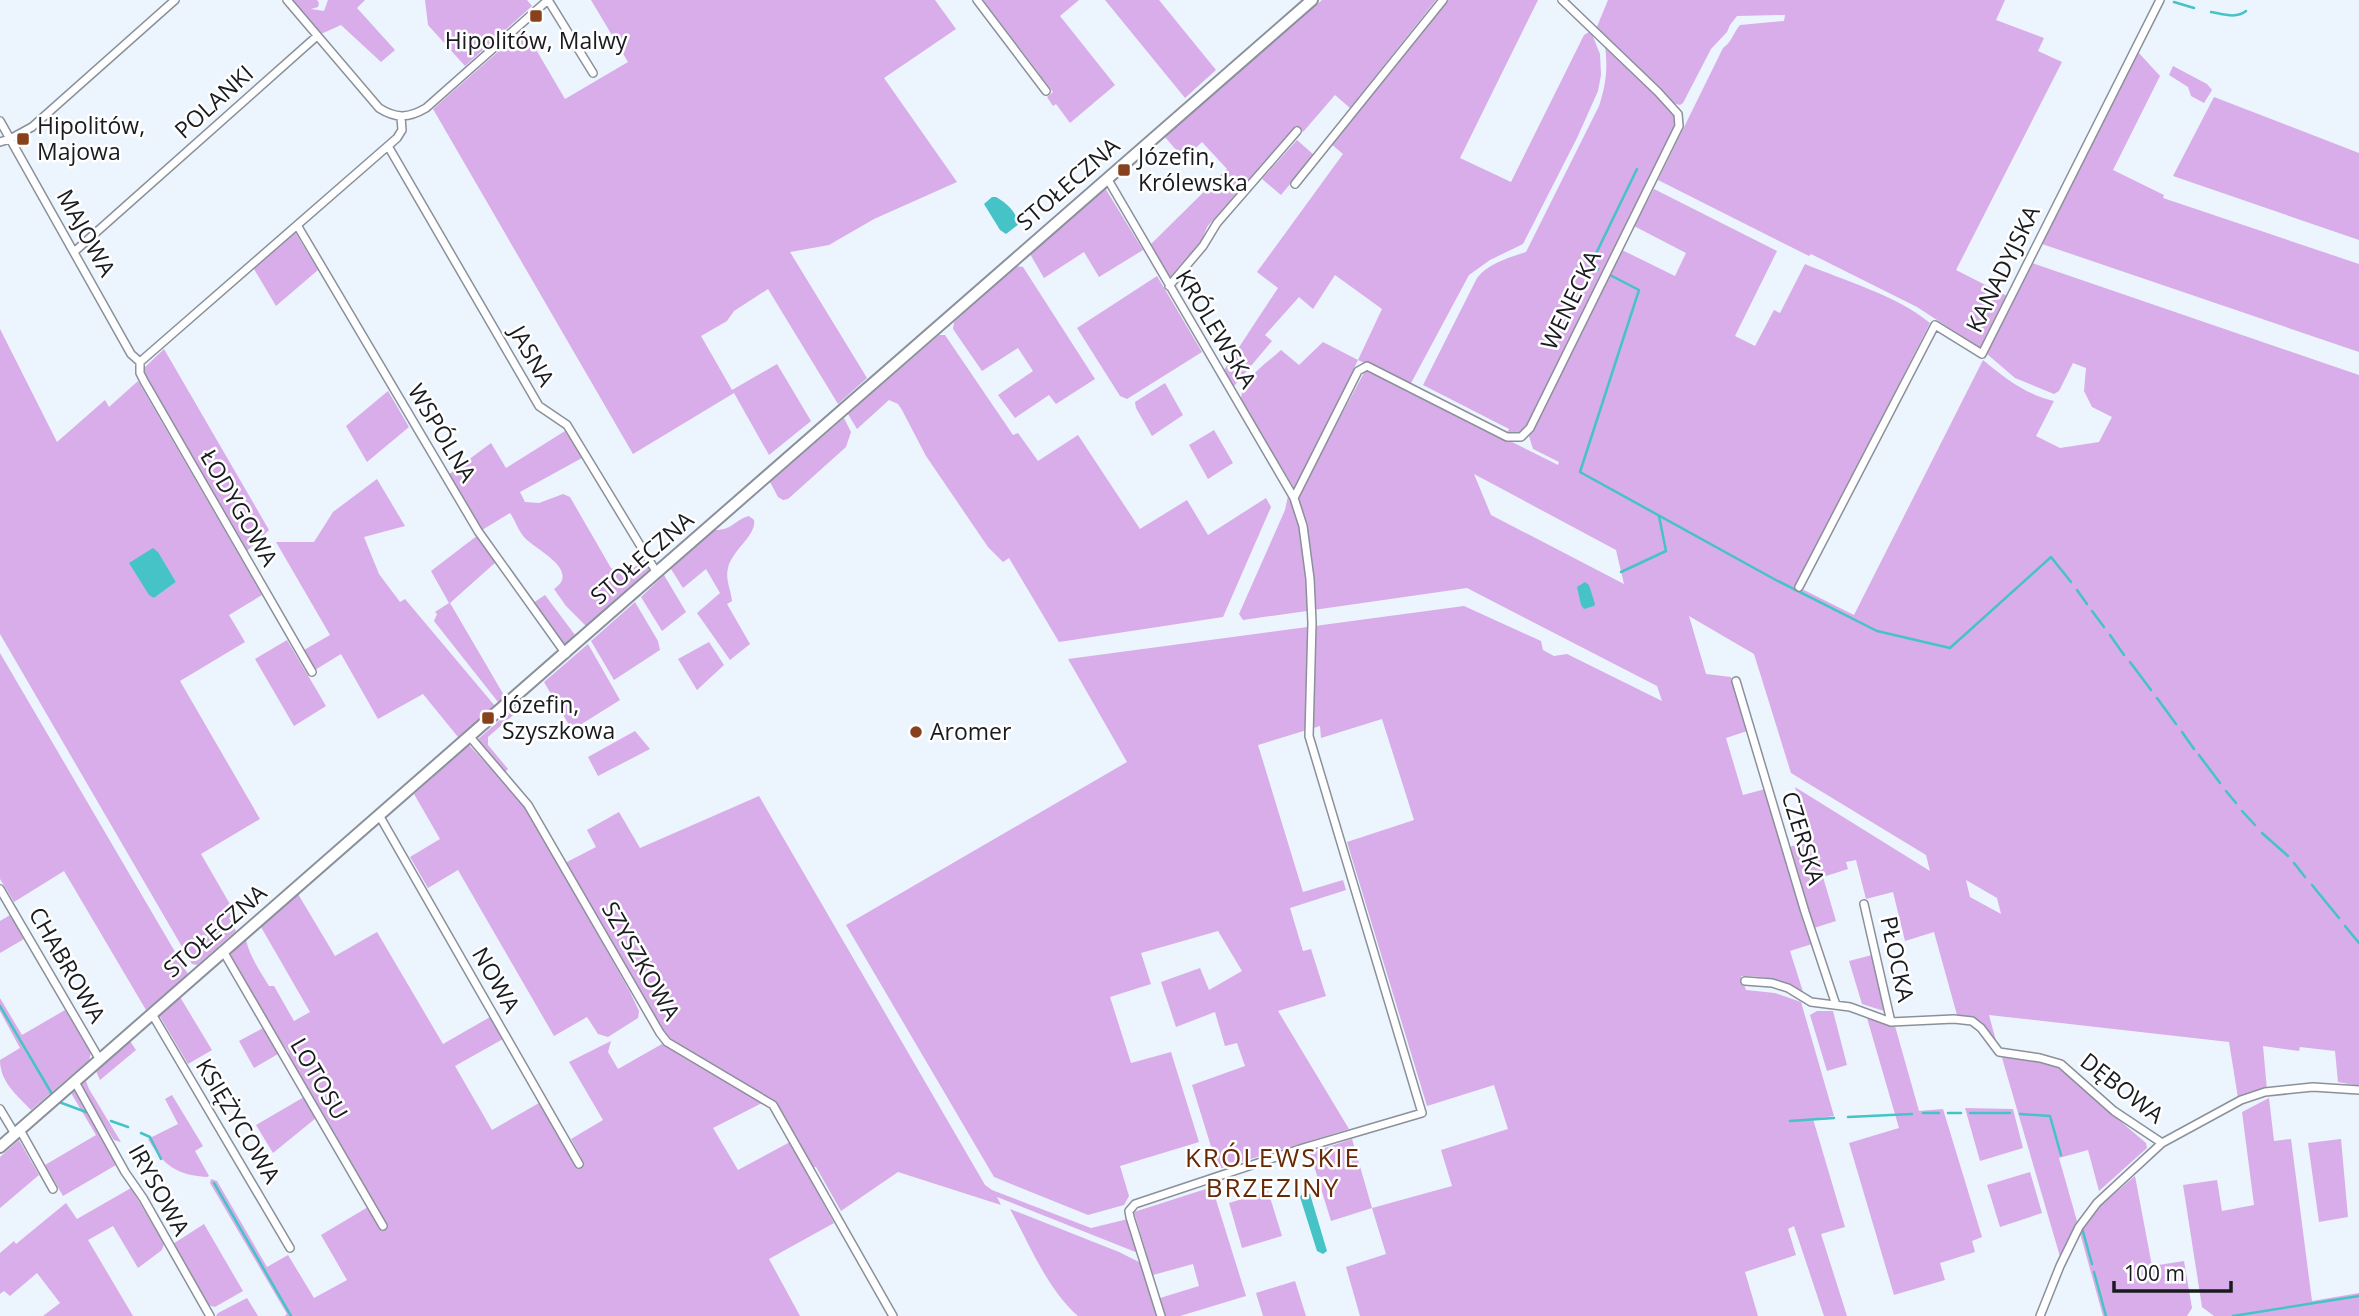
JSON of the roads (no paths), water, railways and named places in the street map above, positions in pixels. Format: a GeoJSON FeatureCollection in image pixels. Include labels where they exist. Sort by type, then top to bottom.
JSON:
{"type":"FeatureCollection","features":[{"type":"Feature","properties":{"kind":"street"},"geometry":{"type":"LineString","coordinates":[[0,142],[32,127],[175,0]]}},
{"type":"Feature","properties":{"kind":"street"},"geometry":{"type":"LineString","coordinates":[[287,0],[379,108],[391,115],[401,117],[416,114],[426,108],[548,0],[593,73]]}},
{"type":"Feature","properties":{"kind":"street"},"geometry":{"type":"LineString","coordinates":[[977,0],[1046,91]]}},
{"type":"Feature","properties":{"kind":"street","name":"STOŁECZNA"},"geometry":{"type":"LineString","coordinates":[[0,1147],[1312,0]]}},
{"type":"Feature","properties":{"kind":"street"},"geometry":{"type":"LineString","coordinates":[[1295,184],[1443,0]]}},
{"type":"Feature","properties":{"kind":"street","name":"WENECKA"},"geometry":{"type":"LineString","coordinates":[[1294,498],[1358,371],[1367,366],[1507,437],[1514,439],[1525,434],[1680,120],[1678,114],[1658,92],[1562,0]]}},
{"type":"Feature","properties":{"kind":"street","name":"KANADYJSKA"},"geometry":{"type":"LineString","coordinates":[[1799,587],[1935,325],[1982,354],[2160,0]]}},
{"type":"Feature","properties":{"kind":"street","name":"POLANKI"},"geometry":{"type":"LineString","coordinates":[[74,252],[317,36]]}},
{"type":"Feature","properties":{"kind":"street"},"geometry":{"type":"LineString","coordinates":[[140,362],[399,136],[401,117]]}},
{"type":"Feature","properties":{"kind":"street","name":"MAJOWA"},"geometry":{"type":"LineString","coordinates":[[0,121],[131,354],[140,362]]}},
{"type":"Feature","properties":{"kind":"street"},"geometry":{"type":"LineString","coordinates":[[1168,286],[1203,246],[1217,223],[1297,131]]}},
{"type":"Feature","properties":{"kind":"street","name":"JASNA"},"geometry":{"type":"LineString","coordinates":[[388,146],[539,407],[567,425],[657,573]]}},
{"type":"Feature","properties":{"kind":"street","name":"KRÓLEWSKA"},"geometry":{"type":"LineString","coordinates":[[1107,178],[1294,498],[1303,526],[1310,579],[1312,623],[1309,736],[1422,1113],[1135,1204],[1129,1211],[1130,1217],[1161,1316]]}},
{"type":"Feature","properties":{"kind":"street","name":"WSPÓLNA"},"geometry":{"type":"LineString","coordinates":[[297,225],[478,531],[566,654]]}},
{"type":"Feature","properties":{"kind":"street","name":"ŁODYGOWA"},"geometry":{"type":"LineString","coordinates":[[140,362],[140,373],[144,382],[312,671]]}},
{"type":"Feature","properties":{"kind":"street","name":"CZERSKA"},"geometry":{"type":"LineString","coordinates":[[1736,681],[1805,912],[1836,1005]]}},
{"type":"Feature","properties":{"kind":"street","name":"SZYSZKOWA"},"geometry":{"type":"LineString","coordinates":[[470,737],[528,805],[667,1042],[773,1105],[893,1316]]}},
{"type":"Feature","properties":{"kind":"street","name":"NOWA"},"geometry":{"type":"LineString","coordinates":[[379,815],[579,1164]]}},
{"type":"Feature","properties":{"kind":"street","name":"CHABROWA"},"geometry":{"type":"LineString","coordinates":[[0,889],[100,1060]]}},
{"type":"Feature","properties":{"kind":"street","name":"PŁOCKA"},"geometry":{"type":"LineString","coordinates":[[1864,904],[1891,1022]]}},
{"type":"Feature","properties":{"kind":"street","name":"LOTOSU"},"geometry":{"type":"LineString","coordinates":[[223,951],[383,1226]]}},
{"type":"Feature","properties":{"kind":"street","name":"DĘBOWA"},"geometry":{"type":"LineString","coordinates":[[1745,981],[1772,983],[1811,1002],[1867,1012],[1891,1022],[1954,1019],[1972,1021],[1981,1028],[1999,1052],[2061,1064],[2114,1111],[2162,1143]]}},
{"type":"Feature","properties":{"kind":"street","name":"KSIĘŻYCOWA"},"geometry":{"type":"LineString","coordinates":[[152,1014],[290,1248]]}},
{"type":"Feature","properties":{"kind":"street","name":"IRYSOWA"},"geometry":{"type":"LineString","coordinates":[[75,1082],[210,1316]]}},
{"type":"Feature","properties":{"kind":"street"},"geometry":{"type":"LineString","coordinates":[[2040,1316],[2079,1227],[2098,1203],[2162,1143],[2241,1100],[2264,1092],[2313,1087],[2359,1090]]}},
{"type":"Feature","properties":{"kind":"street"},"geometry":{"type":"LineString","coordinates":[[0,1109],[53,1189]]}},
{"type":"Feature","properties":{"kind":"water"},"geometry":{"type":"Polygon","coordinates":[[[992,197],[1007,205],[1018,220],[1019,224],[1006,234],[1000,230],[984,204],[992,197]]]}},
{"type":"Feature","properties":{"kind":"water"},"geometry":{"type":"Polygon","coordinates":[[[153,548],[176,582],[154,598],[149,595],[129,563],[153,548]]]}},
{"type":"Feature","properties":{"kind":"water"},"geometry":{"type":"Polygon","coordinates":[[[1585,582],[1589,585],[1595,604],[1584,609],[1577,587],[1585,582]]]}},
{"type":"Feature","properties":{"kind":"water"},"geometry":{"type":"Polygon","coordinates":[[[1303,1193],[1310,1194],[1327,1251],[1323,1254],[1317,1251],[1300,1197],[1303,1193]]]}},
{"type":"Feature","properties":{"kind":"waterway"},"geometry":{"type":"LineString","coordinates":[[2174,2],[2194,8]]}},
{"type":"Feature","properties":{"kind":"waterway"},"geometry":{"type":"LineString","coordinates":[[2211,12],[2234,15],[2246,11]]}},
{"type":"Feature","properties":{"kind":"waterway"},"geometry":{"type":"LineString","coordinates":[[1598,269],[1590,266],[1637,169]]}},
{"type":"Feature","properties":{"kind":"waterway"},"geometry":{"type":"LineString","coordinates":[[1608,274],[1639,290],[1580,472],[1774,579],[1877,631],[1950,648],[2051,557],[2071,582]]}},
{"type":"Feature","properties":{"kind":"waterway"},"geometry":{"type":"LineString","coordinates":[[1621,572],[1666,551],[1659,516]]}},
{"type":"Feature","properties":{"kind":"waterway"},"geometry":{"type":"LineString","coordinates":[[2077,590],[2087,604]]}},
{"type":"Feature","properties":{"kind":"waterway"},"geometry":{"type":"LineString","coordinates":[[2092,611],[2104,627]]}},
{"type":"Feature","properties":{"kind":"waterway"},"geometry":{"type":"LineString","coordinates":[[2110,635],[2124,655]]}},
{"type":"Feature","properties":{"kind":"waterway"},"geometry":{"type":"LineString","coordinates":[[2130,662],[2151,690]]}},
{"type":"Feature","properties":{"kind":"waterway"},"geometry":{"type":"LineString","coordinates":[[2157,698],[2176,724]]}},
{"type":"Feature","properties":{"kind":"waterway"},"geometry":{"type":"LineString","coordinates":[[2182,732],[2194,749]]}},
{"type":"Feature","properties":{"kind":"waterway"},"geometry":{"type":"LineString","coordinates":[[2199,755],[2220,783]]}},
{"type":"Feature","properties":{"kind":"waterway"},"geometry":{"type":"LineString","coordinates":[[2226,791],[2236,803]]}},
{"type":"Feature","properties":{"kind":"waterway"},"geometry":{"type":"LineString","coordinates":[[2242,811],[2255,825]]}},
{"type":"Feature","properties":{"kind":"waterway"},"geometry":{"type":"LineString","coordinates":[[2262,833],[2288,856]]}},
{"type":"Feature","properties":{"kind":"waterway"},"geometry":{"type":"LineString","coordinates":[[2294,863],[2305,877]]}},
{"type":"Feature","properties":{"kind":"waterway"},"geometry":{"type":"LineString","coordinates":[[2312,885],[2339,918]]}},
{"type":"Feature","properties":{"kind":"waterway"},"geometry":{"type":"LineString","coordinates":[[2345,926],[2359,943]]}},
{"type":"Feature","properties":{"kind":"waterway"},"geometry":{"type":"LineString","coordinates":[[0,1006],[52,1094]]}},
{"type":"Feature","properties":{"kind":"waterway"},"geometry":{"type":"LineString","coordinates":[[59,1102],[86,1112]]}},
{"type":"Feature","properties":{"kind":"waterway"},"geometry":{"type":"LineString","coordinates":[[1923,1113],[1939,1113]]}},
{"type":"Feature","properties":{"kind":"waterway"},"geometry":{"type":"LineString","coordinates":[[1948,1113],[1961,1113]]}},
{"type":"Feature","properties":{"kind":"waterway"},"geometry":{"type":"LineString","coordinates":[[1970,1113],[2010,1113]]}},
{"type":"Feature","properties":{"kind":"waterway"},"geometry":{"type":"LineString","coordinates":[[1848,1117],[1912,1114]]}},
{"type":"Feature","properties":{"kind":"waterway"},"geometry":{"type":"LineString","coordinates":[[2020,1114],[2050,1116],[2061,1155]]}},
{"type":"Feature","properties":{"kind":"waterway"},"geometry":{"type":"LineString","coordinates":[[1790,1121],[1834,1118]]}},
{"type":"Feature","properties":{"kind":"waterway"},"geometry":{"type":"LineString","coordinates":[[111,1121],[128,1127]]}},
{"type":"Feature","properties":{"kind":"waterway"},"geometry":{"type":"LineString","coordinates":[[141,1133],[150,1137],[161,1159]]}},
{"type":"Feature","properties":{"kind":"waterway"},"geometry":{"type":"LineString","coordinates":[[214,1183],[291,1316]]}},
{"type":"Feature","properties":{"kind":"waterway"},"geometry":{"type":"LineString","coordinates":[[2082,1228],[2092,1264]]}},
{"type":"Feature","properties":{"kind":"waterway"},"geometry":{"type":"LineString","coordinates":[[2094,1272],[2106,1316]]}},
{"type":"Feature","properties":{"kind":"waterway"},"geometry":{"type":"LineString","coordinates":[[2233,1316],[2359,1296]]}},
{"type":"Feature","properties":{"kind":"place","name":"Hipolitów, Malwy"},"geometry":{"type":"Point","coordinates":[536,16]}},
{"type":"Feature","properties":{"kind":"place","name":"Hipolitów, Majowa"},"geometry":{"type":"Point","coordinates":[23,139]}},
{"type":"Feature","properties":{"kind":"place","name":"Józefin, Królewska"},"geometry":{"type":"Point","coordinates":[1124,170]}},
{"type":"Feature","properties":{"kind":"place","name":"Józefin, Szyszkowa"},"geometry":{"type":"Point","coordinates":[488,718]}},
{"type":"Feature","properties":{"kind":"place","name":"Aromer"},"geometry":{"type":"Point","coordinates":[916,732]}},
{"type":"Feature","properties":{"kind":"district","name":"KRÓLEWSKIE BRZEZINY"},"geometry":{"type":"Point","coordinates":[1273,1173]}}]}
